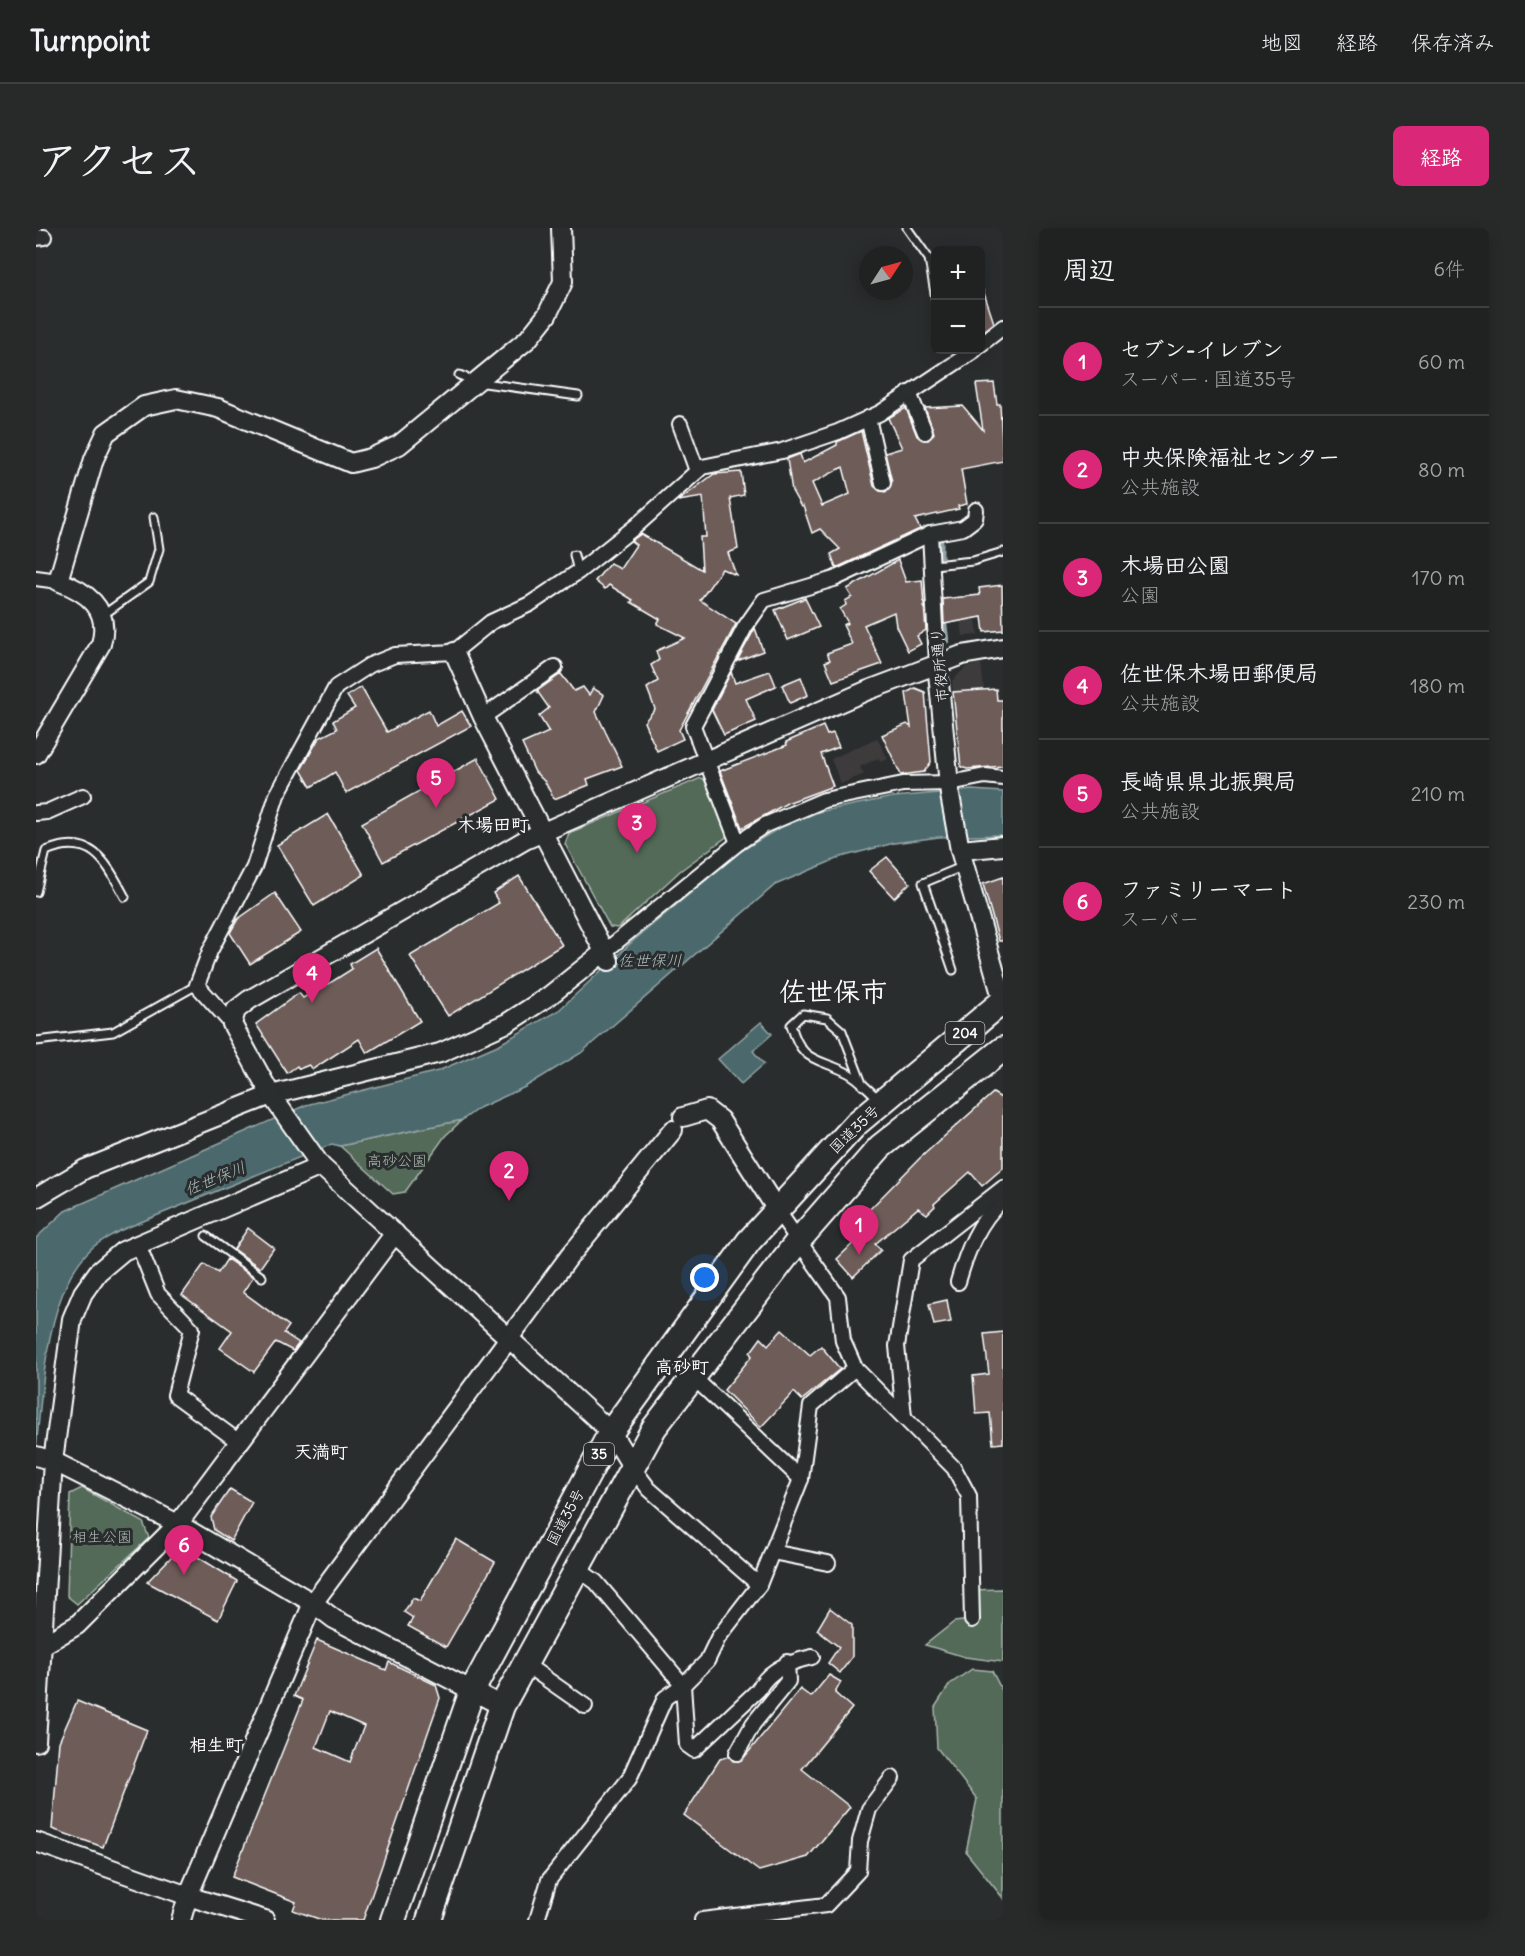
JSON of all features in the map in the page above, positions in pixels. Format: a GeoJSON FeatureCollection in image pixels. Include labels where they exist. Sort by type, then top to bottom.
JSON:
{"type":"FeatureCollection","features":[{"type":"Feature","properties":{"kind":"highway","name":"204"},"geometry":{"type":"LineString","coordinates":[[926,1065],[1003,1001]]}},
{"type":"Feature","properties":{"kind":"highway","name":"204"},"geometry":{"type":"LineString","coordinates":[[949,1092],[1003,1049]]}},
{"type":"Feature","properties":{"kind":"highway","name":"国道35号"},"geometry":{"type":"LineString","coordinates":[[393,1920],[472,1690],[611,1432],[749,1241],[857,1123],[926,1065]]}},
{"type":"Feature","properties":{"kind":"highway","name":"国道35号"},"geometry":{"type":"LineString","coordinates":[[429,1920],[502,1706],[654,1428],[798,1241],[880,1147],[949,1092]]}},
{"type":"Feature","properties":{"kind":"street"},"geometry":{"type":"LineString","coordinates":[[58,581],[94,459],[106,433],[144,406],[176,399],[218,408],[351,463],[399,445],[528,339],[547,315],[563,282],[561,228]]}},
{"type":"Feature","properties":{"kind":"street"},"geometry":{"type":"LineString","coordinates":[[985,342],[1003,327]]}},
{"type":"Feature","properties":{"kind":"street"},"geometry":{"type":"LineString","coordinates":[[759,1585],[649,1489],[611,1432],[316,1160],[275,1101],[232,1024],[196,985],[210,951],[254,867],[276,795],[336,687],[370,665],[395,655],[454,652],[491,622],[530,604],[578,572],[636,526],[702,467],[782,451],[838,432],[868,418],[968,354]]}},
{"type":"Feature","properties":{"kind":"street"},"geometry":{"type":"LineString","coordinates":[[909,393],[925,432]]}},
{"type":"Feature","properties":{"kind":"street"},"geometry":{"type":"LineString","coordinates":[[868,418],[883,483]]}},
{"type":"Feature","properties":{"kind":"street"},"geometry":{"type":"LineString","coordinates":[[680,424],[697,471]]}},
{"type":"Feature","properties":{"kind":"street"},"geometry":{"type":"LineString","coordinates":[[738,843],[693,726],[745,627],[764,600],[834,579],[930,534],[963,528],[975,519],[976,510]]}},
{"type":"Feature","properties":{"kind":"street","name":"市役所通り"},"geometry":{"type":"LineString","coordinates":[[930,534],[938,663],[950,789],[961,851]]}},
{"type":"Feature","properties":{"kind":"street"},"geometry":{"type":"LineString","coordinates":[[36,578],[58,581],[76,587],[92,600],[103,616],[105,630],[100,644],[36,754]]}},
{"type":"Feature","properties":{"kind":"street"},"geometry":{"type":"LineString","coordinates":[[232,1024],[236,1010],[249,1000],[542,833],[866,691],[962,655],[1003,648]]}},
{"type":"Feature","properties":{"kind":"street"},"geometry":{"type":"LineString","coordinates":[[454,652],[483,717],[607,957]]}},
{"type":"Feature","properties":{"kind":"street"},"geometry":{"type":"LineString","coordinates":[[483,717],[555,667]]}},
{"type":"Feature","properties":{"kind":"street"},"geometry":{"type":"LineString","coordinates":[[36,1198],[85,1169],[275,1101],[440,1053],[507,1023],[607,957],[738,843],[765,825],[824,800],[903,784],[950,789],[985,776],[1003,778]]}},
{"type":"Feature","properties":{"kind":"street"},"geometry":{"type":"LineString","coordinates":[[36,813],[47,812],[83,796]]}},
{"type":"Feature","properties":{"kind":"street"},"geometry":{"type":"LineString","coordinates":[[1003,846],[961,851],[1003,1001]]}},
{"type":"Feature","properties":{"kind":"street"},"geometry":{"type":"LineString","coordinates":[[181,1920],[188,1896],[314,1603],[569,1257],[678,1123],[707,1110],[720,1120],[777,1210],[838,1297],[843,1341],[855,1368],[954,1468],[969,1496],[972,1620]]}},
{"type":"Feature","properties":{"kind":"street"},"geometry":{"type":"LineString","coordinates":[[36,1742],[43,1458],[72,1319],[83,1293],[98,1272],[123,1251],[316,1160]]}},
{"type":"Feature","properties":{"kind":"street"},"geometry":{"type":"LineString","coordinates":[[904,1417],[897,1346],[910,1260],[989,1196],[1003,1188]]}},
{"type":"Feature","properties":{"kind":"street"},"geometry":{"type":"LineString","coordinates":[[958,1282],[966,1254],[982,1222],[1003,1199]]}},
{"type":"Feature","properties":{"kind":"street"},"geometry":{"type":"LineString","coordinates":[[39,1647],[77,1625],[178,1524],[395,1233]]}},
{"type":"Feature","properties":{"kind":"street"},"geometry":{"type":"LineString","coordinates":[[138,1244],[158,1294],[192,1329],[175,1395],[239,1442]]}},
{"type":"Feature","properties":{"kind":"street"},"geometry":{"type":"LineString","coordinates":[[537,1920],[549,1880],[629,1779],[665,1698],[683,1685],[707,1661],[718,1638],[759,1585],[801,1479],[811,1406],[855,1368]]}},
{"type":"Feature","properties":{"kind":"street"},"geometry":{"type":"LineString","coordinates":[[692,1376],[801,1479]]}},
{"type":"Feature","properties":{"kind":"street"},"geometry":{"type":"LineString","coordinates":[[43,1458],[178,1524],[314,1603],[334,1619],[502,1706]]}},
{"type":"Feature","properties":{"kind":"street"},"geometry":{"type":"LineString","coordinates":[[772,1552],[828,1563]]}},
{"type":"Feature","properties":{"kind":"street"},"geometry":{"type":"LineString","coordinates":[[578,1569],[596,1582],[683,1685],[687,1745],[694,1750],[758,1690],[763,1680],[787,1662],[812,1657]]}},
{"type":"Feature","properties":{"kind":"street"},"geometry":{"type":"LineString","coordinates":[[737,1753],[753,1724],[788,1680],[787,1662]]}},
{"type":"Feature","properties":{"kind":"street"},"geometry":{"type":"LineString","coordinates":[[525,1664],[585,1706]]}},
{"type":"Feature","properties":{"kind":"street"},"geometry":{"type":"LineString","coordinates":[[702,1920],[826,1905],[858,1871],[860,1842],[868,1809],[892,1778]]}},
{"type":"Feature","properties":{"kind":"street"},"geometry":{"type":"LineString","coordinates":[[36,1842],[188,1896],[266,1920]]}},
{"type":"Feature","properties":{"kind":"lane"},"geometry":{"type":"LineString","coordinates":[[907,228],[928,259],[931,274]]}},
{"type":"Feature","properties":{"kind":"lane"},"geometry":{"type":"LineString","coordinates":[[459,375],[477,382],[578,396]]}},
{"type":"Feature","properties":{"kind":"lane"},"geometry":{"type":"LineString","coordinates":[[103,616],[149,582],[159,549],[154,517]]}},
{"type":"Feature","properties":{"kind":"lane"},"geometry":{"type":"LineString","coordinates":[[933,565],[973,561],[1003,552]]}},
{"type":"Feature","properties":{"kind":"lane"},"geometry":{"type":"LineString","coordinates":[[574,555],[578,572]]}},
{"type":"Feature","properties":{"kind":"lane"},"geometry":{"type":"LineString","coordinates":[[36,892],[46,851],[68,845],[98,853],[106,862],[126,897]]}},
{"type":"Feature","properties":{"kind":"lane"},"geometry":{"type":"LineString","coordinates":[[953,970],[923,883],[961,851]]}},
{"type":"Feature","properties":{"kind":"lane"},"geometry":{"type":"LineString","coordinates":[[36,1041],[113,1032],[196,985]]}},
{"type":"Feature","properties":{"kind":"lane"},"geometry":{"type":"LineString","coordinates":[[863,1086],[853,1065],[842,1031],[827,1018],[803,1014],[791,1025],[797,1044],[812,1059],[848,1072],[863,1086],[882,1102]]}},
{"type":"Feature","properties":{"kind":"lane"},"geometry":{"type":"LineString","coordinates":[[206,1236],[262,1277]]}},
{"type":"Feature","properties":{"kind":"shaded area"},"geometry":{"type":"Polygon","coordinates":[[[976,619],[978,635],[963,636],[961,622],[976,619]]]}},
{"type":"Feature","properties":{"kind":"shaded area"},"geometry":{"type":"Polygon","coordinates":[[[981,663],[984,690],[953,692],[952,681],[966,667],[981,663]]]}},
{"type":"Feature","properties":{"kind":"shaded area"},"geometry":{"type":"Polygon","coordinates":[[[877,738],[888,759],[881,762],[878,758],[860,767],[864,774],[841,784],[831,759],[877,738]]]}},
{"type":"Feature","properties":{"kind":"green space"},"geometry":{"type":"Polygon","coordinates":[[[701,778],[704,779],[729,835],[680,871],[618,928],[610,927],[565,844],[569,833],[701,778]]]}},
{"type":"Feature","properties":{"kind":"green space","name":"高砂公園"},"geometry":{"type":"Polygon","coordinates":[[[462,1120],[445,1136],[405,1192],[393,1194],[340,1146],[462,1120]]]}},
{"type":"Feature","properties":{"kind":"green space","name":"相生公園"},"geometry":{"type":"Polygon","coordinates":[[[82,1488],[143,1522],[149,1538],[77,1604],[67,1596],[70,1494],[82,1488]]]}},
{"type":"Feature","properties":{"kind":"green space"},"geometry":{"type":"Polygon","coordinates":[[[1003,1589],[1003,1662],[965,1657],[925,1645],[954,1622],[972,1620],[971,1590],[1003,1589]]]}},
{"type":"Feature","properties":{"kind":"green space"},"geometry":{"type":"Polygon","coordinates":[[[972,1669],[992,1671],[1003,1693],[1003,1898],[966,1852],[977,1799],[937,1748],[935,1707],[950,1684],[972,1669]]]}},
{"type":"Feature","properties":{"kind":"water","name":"佐世保川"},"geometry":{"type":"Polygon","coordinates":[[[972,790],[1003,792],[1003,835],[939,837],[894,843],[841,857],[775,885],[581,1053],[525,1087],[479,1108],[462,1120],[340,1146],[332,1144],[119,1231],[98,1243],[77,1266],[56,1314],[44,1371],[36,1450],[36,1238],[65,1211],[306,1105],[438,1071],[500,1044],[559,1010],[633,941],[741,851],[781,827],[818,812],[893,797],[972,790]]]}},
{"type":"Feature","properties":{"kind":"water"},"geometry":{"type":"Polygon","coordinates":[[[761,1022],[772,1034],[753,1051],[764,1064],[741,1084],[718,1059],[761,1022]]]}},
{"type":"Feature","properties":{"kind":"building"},"geometry":{"type":"Polygon","coordinates":[[[985,296],[994,323],[985,330],[985,296]]]}},
{"type":"Feature","properties":{"kind":"building"},"geometry":{"type":"Polygon","coordinates":[[[994,383],[997,404],[1000,404],[1003,461],[961,469],[967,504],[958,506],[959,509],[915,519],[920,529],[836,568],[831,554],[840,549],[820,529],[812,533],[803,506],[801,507],[792,491],[787,459],[800,454],[803,463],[837,445],[837,442],[861,431],[874,486],[886,492],[892,482],[885,453],[902,448],[888,418],[906,408],[917,436],[928,440],[934,433],[925,408],[963,406],[983,430],[976,384],[994,383]],[[843,467],[812,483],[822,506],[850,494],[843,467]]]}},
{"type":"Feature","properties":{"kind":"building"},"geometry":{"type":"Polygon","coordinates":[[[741,472],[744,495],[730,498],[738,549],[728,553],[736,575],[722,569],[700,600],[736,624],[679,730],[683,739],[657,751],[644,722],[655,709],[647,688],[658,681],[651,665],[659,660],[656,651],[685,638],[657,624],[660,619],[631,602],[633,600],[609,585],[605,589],[595,581],[610,563],[620,569],[636,545],[631,541],[641,534],[702,570],[700,537],[706,537],[703,497],[678,501],[714,474],[741,472]]]}},
{"type":"Feature","properties":{"kind":"building"},"geometry":{"type":"Polygon","coordinates":[[[898,560],[906,582],[922,580],[926,630],[917,636],[921,644],[908,651],[896,626],[894,612],[864,625],[882,664],[833,681],[825,662],[830,660],[827,653],[852,644],[843,625],[848,623],[840,609],[846,605],[845,601],[852,597],[847,589],[898,560]]]}},
{"type":"Feature","properties":{"kind":"building"},"geometry":{"type":"Polygon","coordinates":[[[1002,585],[1003,630],[984,632],[982,617],[944,624],[943,599],[980,595],[979,588],[1002,585]]]}},
{"type":"Feature","properties":{"kind":"building"},"geometry":{"type":"Polygon","coordinates":[[[805,598],[819,627],[788,640],[775,610],[805,598]]]}},
{"type":"Feature","properties":{"kind":"building"},"geometry":{"type":"Polygon","coordinates":[[[755,628],[763,651],[737,661],[753,632],[755,628]]]}},
{"type":"Feature","properties":{"kind":"building"},"geometry":{"type":"Polygon","coordinates":[[[770,671],[776,686],[746,699],[756,721],[724,735],[712,710],[731,672],[735,683],[770,671]]]}},
{"type":"Feature","properties":{"kind":"building"},"geometry":{"type":"Polygon","coordinates":[[[561,674],[574,691],[583,687],[589,695],[593,688],[604,695],[596,712],[622,766],[587,779],[589,785],[554,799],[545,782],[535,772],[522,744],[549,732],[539,716],[549,708],[537,691],[561,674]]]}},
{"type":"Feature","properties":{"kind":"building"},"geometry":{"type":"Polygon","coordinates":[[[801,677],[808,695],[790,703],[782,685],[801,677]]]}},
{"type":"Feature","properties":{"kind":"building"},"geometry":{"type":"Polygon","coordinates":[[[361,687],[387,732],[429,710],[436,726],[462,711],[471,726],[346,793],[335,772],[311,787],[301,770],[319,738],[337,729],[333,721],[355,708],[347,696],[361,687]]]}},
{"type":"Feature","properties":{"kind":"building"},"geometry":{"type":"Polygon","coordinates":[[[915,688],[925,692],[931,762],[924,772],[901,775],[882,735],[907,724],[911,727],[906,693],[915,688]]]}},
{"type":"Feature","properties":{"kind":"building"},"geometry":{"type":"Polygon","coordinates":[[[996,689],[997,700],[1003,700],[1003,766],[967,769],[961,767],[953,692],[996,689]]]}},
{"type":"Feature","properties":{"kind":"building"},"geometry":{"type":"Polygon","coordinates":[[[823,726],[827,735],[833,733],[839,747],[821,754],[833,786],[787,803],[742,828],[720,771],[787,745],[786,742],[823,726]]]}},
{"type":"Feature","properties":{"kind":"building"},"geometry":{"type":"Polygon","coordinates":[[[478,758],[500,799],[383,862],[362,823],[478,758]]]}},
{"type":"Feature","properties":{"kind":"building"},"geometry":{"type":"Polygon","coordinates":[[[328,814],[364,875],[314,906],[277,845],[328,814]]]}},
{"type":"Feature","properties":{"kind":"building"},"geometry":{"type":"Polygon","coordinates":[[[887,857],[910,883],[894,898],[869,871],[887,857]]]}},
{"type":"Feature","properties":{"kind":"building"},"geometry":{"type":"Polygon","coordinates":[[[519,876],[562,945],[448,1016],[410,956],[499,903],[493,893],[519,876]]]}},
{"type":"Feature","properties":{"kind":"building"},"geometry":{"type":"Polygon","coordinates":[[[1003,877],[1003,941],[999,941],[983,884],[1003,877]]]}},
{"type":"Feature","properties":{"kind":"building"},"geometry":{"type":"Polygon","coordinates":[[[275,893],[301,932],[250,964],[230,933],[238,919],[275,893]]]}},
{"type":"Feature","properties":{"kind":"building"},"geometry":{"type":"Polygon","coordinates":[[[376,948],[420,1021],[367,1053],[359,1039],[313,1069],[309,1065],[299,1069],[297,1066],[287,1073],[256,1024],[299,993],[303,998],[352,969],[350,964],[376,948]]]}},
{"type":"Feature","properties":{"kind":"building"},"geometry":{"type":"Polygon","coordinates":[[[993,1093],[1003,1099],[1003,1168],[982,1186],[970,1172],[934,1204],[935,1206],[927,1214],[918,1208],[875,1244],[881,1250],[853,1277],[837,1259],[871,1226],[864,1215],[920,1158],[993,1093]]]}},
{"type":"Feature","properties":{"kind":"building"},"geometry":{"type":"Polygon","coordinates":[[[248,1228],[274,1248],[260,1268],[234,1249],[248,1228]]]}},
{"type":"Feature","properties":{"kind":"building"},"geometry":{"type":"Polygon","coordinates":[[[227,1259],[253,1277],[243,1292],[289,1326],[284,1333],[299,1343],[293,1351],[276,1342],[254,1372],[220,1348],[232,1331],[182,1295],[204,1264],[218,1273],[227,1259]]]}},
{"type":"Feature","properties":{"kind":"building"},"geometry":{"type":"Polygon","coordinates":[[[947,1300],[951,1322],[934,1325],[929,1304],[947,1300]]]}},
{"type":"Feature","properties":{"kind":"building"},"geometry":{"type":"Polygon","coordinates":[[[782,1330],[810,1355],[821,1346],[840,1369],[802,1400],[794,1392],[761,1427],[724,1390],[752,1356],[750,1353],[761,1338],[768,1345],[782,1330]]]}},
{"type":"Feature","properties":{"kind":"building"},"geometry":{"type":"Polygon","coordinates":[[[1003,1332],[1003,1443],[993,1444],[990,1413],[976,1414],[973,1376],[989,1374],[984,1334],[1003,1332]]]}},
{"type":"Feature","properties":{"kind":"building"},"geometry":{"type":"Polygon","coordinates":[[[230,1489],[252,1502],[231,1541],[214,1530],[211,1517],[230,1489]]]}},
{"type":"Feature","properties":{"kind":"building"},"geometry":{"type":"Polygon","coordinates":[[[456,1539],[495,1562],[446,1647],[408,1626],[413,1618],[404,1612],[413,1598],[420,1601],[456,1539]]]}},
{"type":"Feature","properties":{"kind":"building"},"geometry":{"type":"Polygon","coordinates":[[[193,1554],[237,1581],[218,1620],[147,1582],[173,1555],[193,1554]]]}},
{"type":"Feature","properties":{"kind":"building"},"geometry":{"type":"Polygon","coordinates":[[[830,1608],[852,1625],[852,1657],[840,1673],[828,1663],[839,1647],[817,1630],[830,1608]]]}},
{"type":"Feature","properties":{"kind":"building"},"geometry":{"type":"Polygon","coordinates":[[[317,1640],[386,1670],[389,1662],[436,1685],[440,1698],[363,1920],[322,1920],[293,1910],[296,1902],[232,1877],[303,1700],[294,1696],[317,1640]],[[330,1711],[316,1747],[350,1762],[364,1726],[330,1711]]]}},
{"type":"Feature","properties":{"kind":"building"},"geometry":{"type":"Polygon","coordinates":[[[829,1675],[841,1682],[835,1693],[852,1708],[802,1769],[850,1807],[808,1857],[759,1871],[684,1815],[720,1759],[729,1756],[733,1761],[742,1760],[800,1689],[811,1697],[829,1675]]]}},
{"type":"Feature","properties":{"kind":"building"},"geometry":{"type":"Polygon","coordinates":[[[77,1701],[147,1730],[103,1847],[52,1829],[59,1742],[77,1701]]]}},
{"type":"Feature","properties":{"kind":"waterway"},"geometry":{"type":"LineString","coordinates":[[941,542],[941,561]]}},
{"type":"Feature","properties":{"kind":"waterway"},"geometry":{"type":"LineString","coordinates":[[943,611],[947,641]]}},
{"type":"Feature","properties":{"kind":"place","name":"長崎県県北振興局"},"geometry":{"type":"Point","coordinates":[436,808]}},
{"type":"Feature","properties":{"kind":"place","name":"木場田公園"},"geometry":{"type":"Point","coordinates":[637,853]}},
{"type":"Feature","properties":{"kind":"place","name":"佐世保木場田郵便局"},"geometry":{"type":"Point","coordinates":[312,1003]}},
{"type":"Feature","properties":{"kind":"place","name":"中央保険福祉センター"},"geometry":{"type":"Point","coordinates":[509,1201]}},
{"type":"Feature","properties":{"kind":"place","name":"セブン-イレブン"},"geometry":{"type":"Point","coordinates":[859,1255]}},
{"type":"Feature","properties":{"kind":"place","name":"ファミリーマート"},"geometry":{"type":"Point","coordinates":[184,1575]}},
{"type":"Feature","properties":{"kind":"district","name":"木場田町"},"geometry":{"type":"Point","coordinates":[493,824]}},
{"type":"Feature","properties":{"kind":"district","name":"佐世保市"},"geometry":{"type":"Point","coordinates":[833,991]}},
{"type":"Feature","properties":{"kind":"district","name":"高砂町"},"geometry":{"type":"Point","coordinates":[682,1366]}},
{"type":"Feature","properties":{"kind":"district","name":"天満町"},"geometry":{"type":"Point","coordinates":[321,1451]}},
{"type":"Feature","properties":{"kind":"district","name":"相生町"},"geometry":{"type":"Point","coordinates":[216,1744]}}]}
